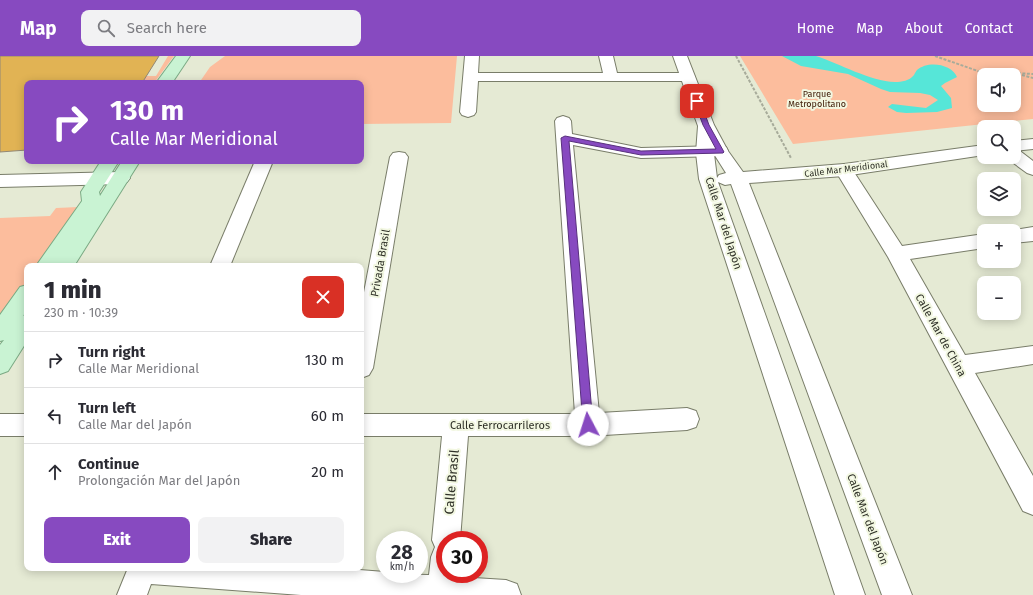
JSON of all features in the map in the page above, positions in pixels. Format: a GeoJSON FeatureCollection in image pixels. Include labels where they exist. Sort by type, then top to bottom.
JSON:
{"type":"FeatureCollection","features":[{"type":"Feature","properties":{"kind":"main road"},"geometry":{"type":"LineString","coordinates":[[167,80],[189,58]]}},
{"type":"Feature","properties":{"kind":"main road"},"geometry":{"type":"LineString","coordinates":[[182,80],[189,58]]}},
{"type":"Feature","properties":{"kind":"main road"},"geometry":{"type":"LineString","coordinates":[[66,263],[105,185],[109,164]]}},
{"type":"Feature","properties":{"kind":"main road"},"geometry":{"type":"LineString","coordinates":[[48,263],[91,202],[105,185],[128,164]]}},
{"type":"Feature","properties":{"kind":"main road"},"geometry":{"type":"LineString","coordinates":[[0,332],[24,297]]}},
{"type":"Feature","properties":{"kind":"main road"},"geometry":{"type":"LineString","coordinates":[[0,364],[24,328]]}},
{"type":"Feature","properties":{"kind":"street"},"geometry":{"type":"LineString","coordinates":[[468,112],[472,56]]}},
{"type":"Feature","properties":{"kind":"street"},"geometry":{"type":"LineString","coordinates":[[606,56],[611,76]]}},
{"type":"Feature","properties":{"kind":"street","name":"Calle Mar del Japón"},"geometry":{"type":"LineString","coordinates":[[680,56],[706,125],[713,152],[708,179],[850,595]]}},
{"type":"Feature","properties":{"kind":"street"},"geometry":{"type":"LineString","coordinates":[[470,77],[688,77]]}},
{"type":"Feature","properties":{"kind":"street"},"geometry":{"type":"LineString","coordinates":[[588,425],[564,130],[641,153],[713,152]]}},
{"type":"Feature","properties":{"kind":"street"},"geometry":{"type":"LineString","coordinates":[[1021,145],[1033,144]]}},
{"type":"Feature","properties":{"kind":"street","name":"Calle Mar Meridional"},"geometry":{"type":"LineString","coordinates":[[708,179],[800,175],[977,151]]}},
{"type":"Feature","properties":{"kind":"street","name":"Calle Mar del Japón"},"geometry":{"type":"LineString","coordinates":[[713,152],[738,178],[897,595]]}},
{"type":"Feature","properties":{"kind":"street","name":"Privada Brasil"},"geometry":{"type":"LineString","coordinates":[[364,351],[399,157]]}},
{"type":"Feature","properties":{"kind":"street"},"geometry":{"type":"LineString","coordinates":[[1021,160],[1033,169]]}},
{"type":"Feature","properties":{"kind":"street"},"geometry":{"type":"LineString","coordinates":[[221,263],[263,164]]}},
{"type":"Feature","properties":{"kind":"street","name":"Calle Mar de China"},"geometry":{"type":"LineString","coordinates":[[844,170],[897,254],[1033,502]]}},
{"type":"Feature","properties":{"kind":"street"},"geometry":{"type":"LineString","coordinates":[[0,181],[105,185]]}},
{"type":"Feature","properties":{"kind":"street"},"geometry":{"type":"LineString","coordinates":[[0,194],[105,185]]}},
{"type":"Feature","properties":{"kind":"street"},"geometry":{"type":"LineString","coordinates":[[1021,235],[1033,234]]}},
{"type":"Feature","properties":{"kind":"street"},"geometry":{"type":"LineString","coordinates":[[897,254],[977,242]]}},
{"type":"Feature","properties":{"kind":"street"},"geometry":{"type":"LineString","coordinates":[[958,366],[1033,354]]}},
{"type":"Feature","properties":{"kind":"street","name":"Calle Ferrocarrileros"},"geometry":{"type":"LineString","coordinates":[[364,425],[588,425],[687,419]]}},
{"type":"Feature","properties":{"kind":"street"},"geometry":{"type":"LineString","coordinates":[[0,425],[24,425]]}},
{"type":"Feature","properties":{"kind":"street","name":"Calle Brasil"},"geometry":{"type":"LineString","coordinates":[[447,531],[456,425]]}},
{"type":"Feature","properties":{"kind":"street"},"geometry":{"type":"LineString","coordinates":[[139,577],[506,595]]}},
{"type":"Feature","properties":{"kind":"street"},"geometry":{"type":"LineString","coordinates":[[442,593],[443,583]]}},
{"type":"Feature","properties":{"kind":"path"},"geometry":{"type":"LineString","coordinates":[[736,56],[800,175]]}},
{"type":"Feature","properties":{"kind":"path"},"geometry":{"type":"LineString","coordinates":[[935,56],[977,71]]}},
{"type":"Feature","properties":{"kind":"path"},"geometry":{"type":"LineString","coordinates":[[1021,73],[1033,74]]}},
{"type":"Feature","properties":{"kind":"path"},"geometry":{"type":"LineString","coordinates":[[1021,74],[1033,78]]}},
{"type":"Feature","properties":{"kind":"green space"},"geometry":{"type":"Polygon","coordinates":[[[168,56],[174,56],[156,80],[144,80],[146,76],[156,76],[168,56]]]}},
{"type":"Feature","properties":{"kind":"green space"},"geometry":{"type":"Polygon","coordinates":[[[225,56],[457,56],[451,123],[364,124],[364,80],[201,80],[210,67],[225,56]]]}},
{"type":"Feature","properties":{"kind":"green space","name":"Parque Metropolitano"},"geometry":{"type":"Polygon","coordinates":[[[740,56],[1033,56],[1033,119],[977,120],[977,125],[793,144],[740,56]]]}},
{"type":"Feature","properties":{"kind":"green space"},"geometry":{"type":"Polygon","coordinates":[[[79,207],[41,263],[24,263],[24,287],[0,322],[0,218],[50,216],[56,208],[79,207]]]}},
{"type":"Feature","properties":{"kind":"water"},"geometry":{"type":"Polygon","coordinates":[[[782,56],[816,56],[875,79],[895,82],[908,80],[917,70],[927,65],[933,64],[945,66],[957,77],[941,86],[951,98],[952,108],[937,112],[897,112],[888,107],[892,104],[926,108],[938,100],[930,95],[920,93],[890,92],[848,74],[801,66],[782,56]]]}},
{"type":"Feature","properties":{"kind":"building"},"geometry":{"type":"Polygon","coordinates":[[[0,56],[159,56],[144,80],[24,80],[24,150],[0,152],[0,56]]]}},
{"type":"Feature","properties":{"kind":"route"},"geometry":{"type":"LineString","coordinates":[[588,425],[565,138],[641,153],[720,152],[706,125],[697,101]]}}]}
